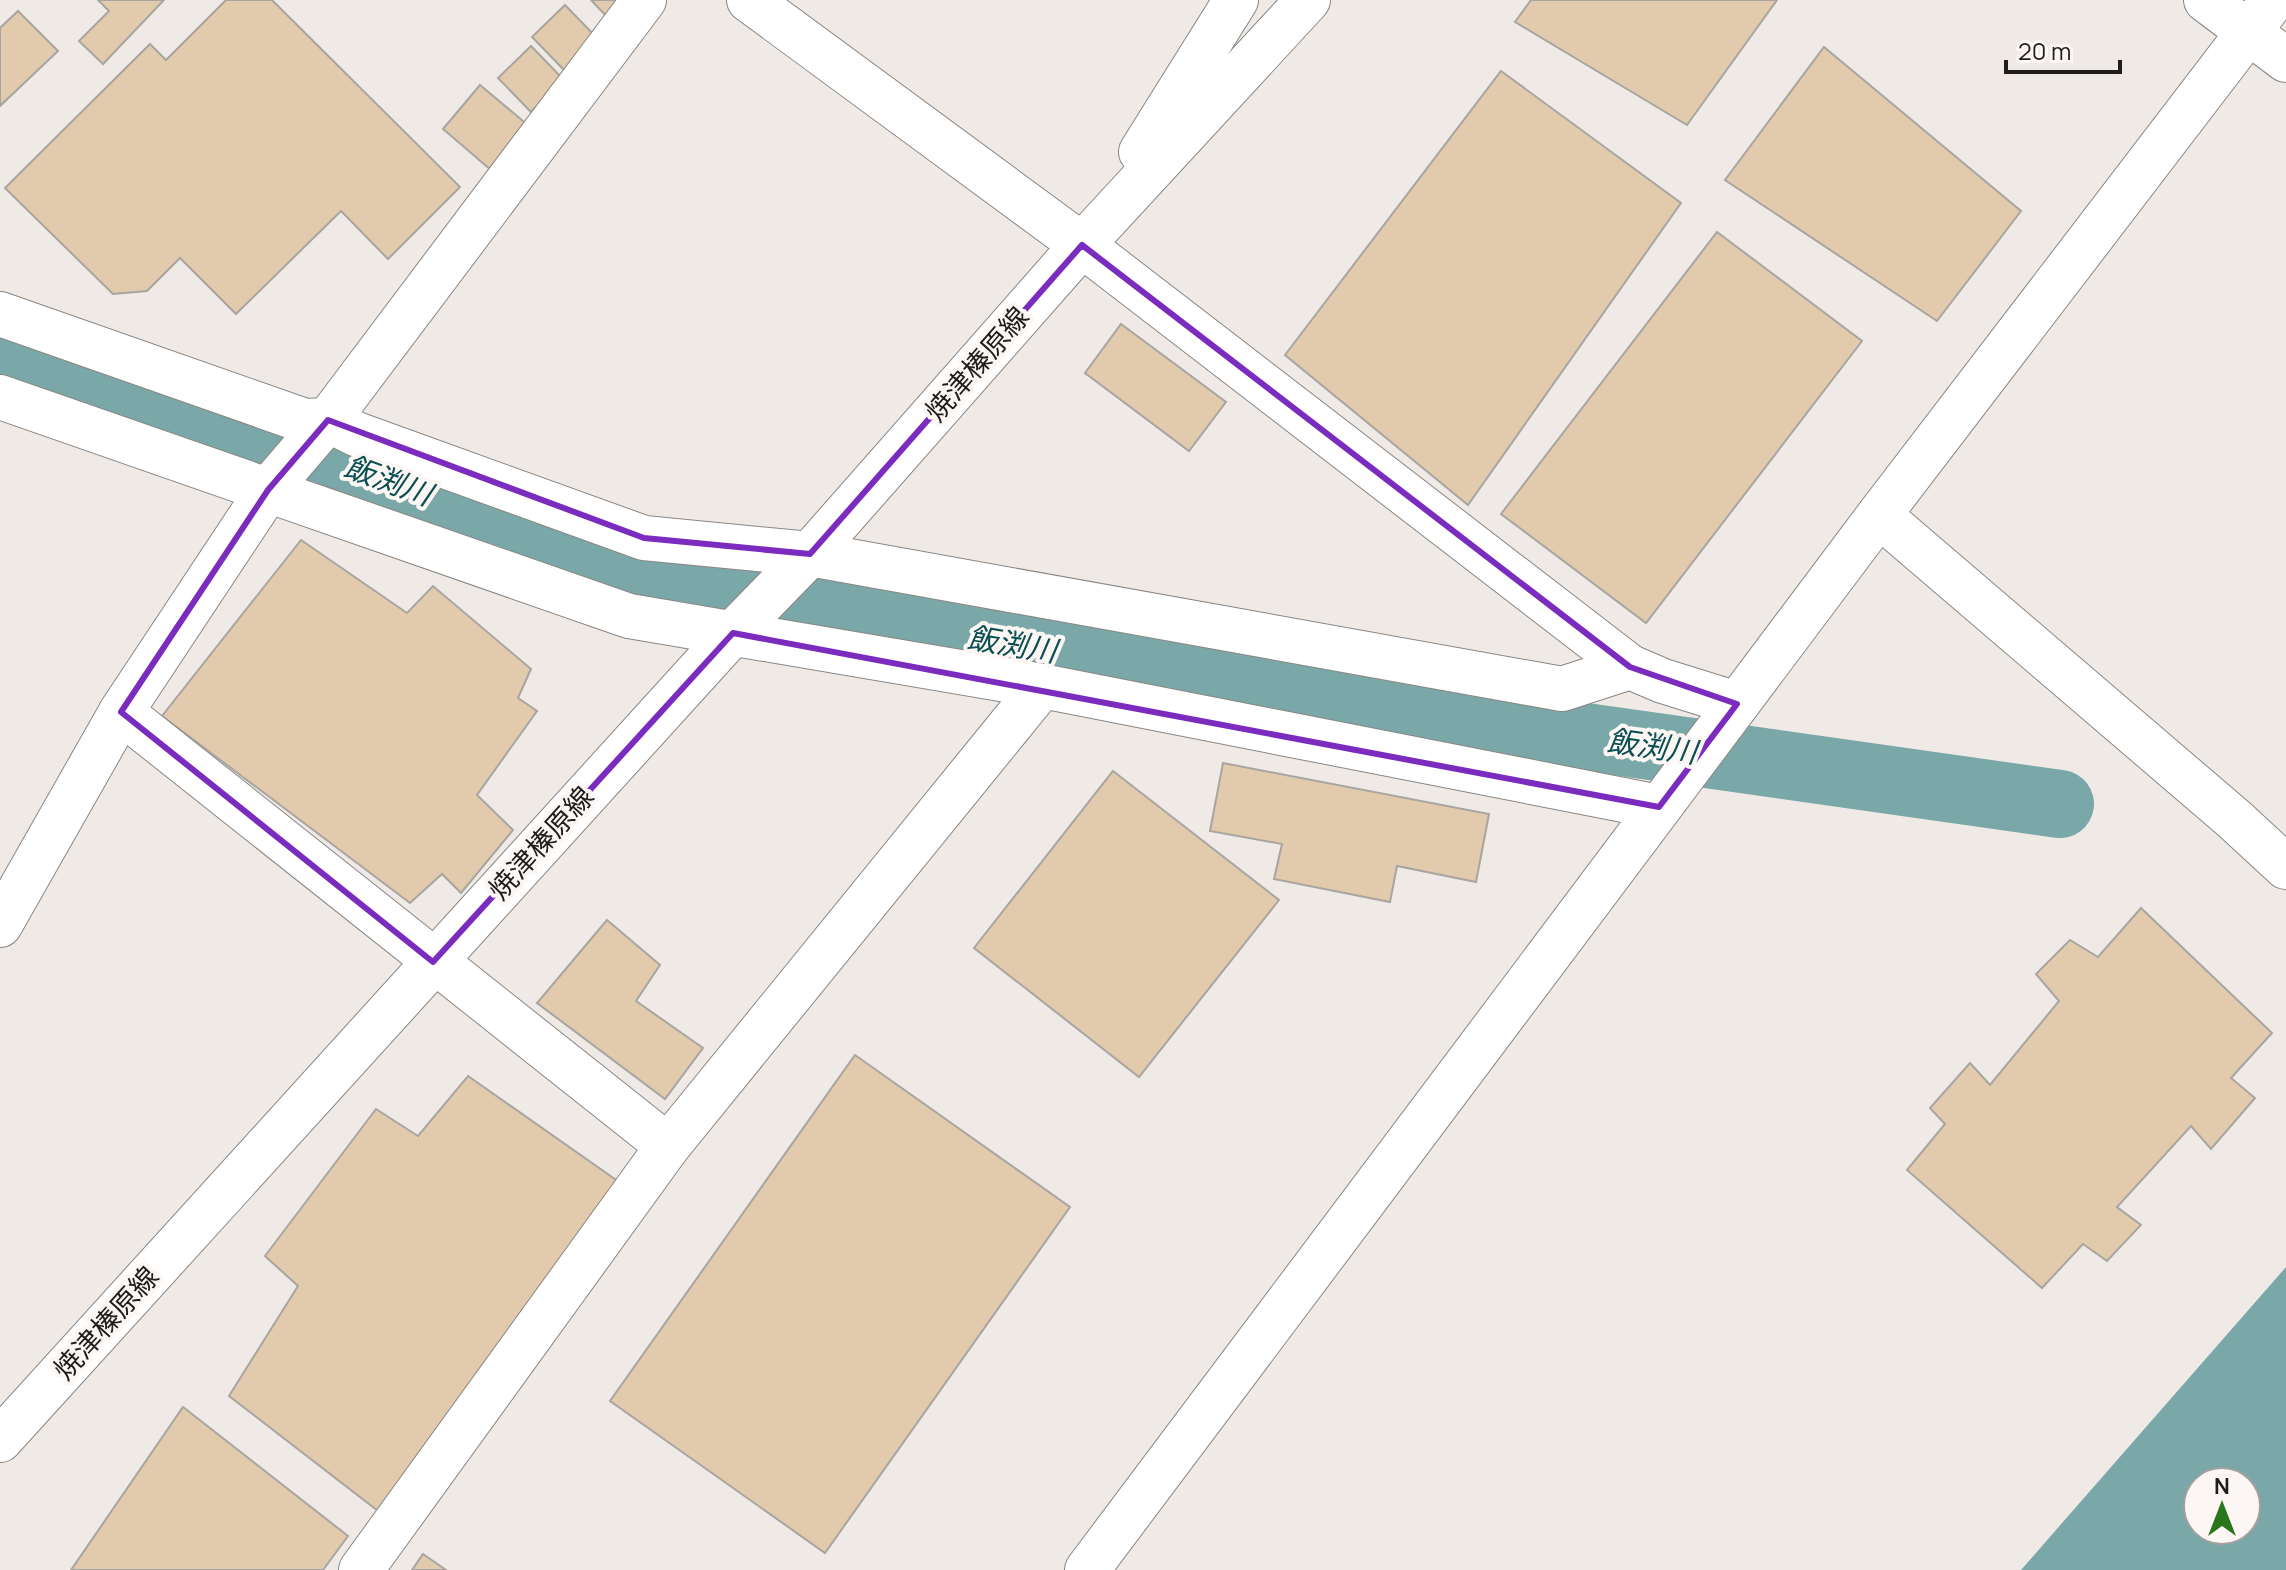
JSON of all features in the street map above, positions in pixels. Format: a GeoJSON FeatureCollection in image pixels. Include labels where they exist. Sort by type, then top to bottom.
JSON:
{"type":"FeatureCollection","features":[{"type":"Feature","properties":{"kind":"street"},"geometry":{"type":"LineString","coordinates":[[0,925],[121,712],[268,490],[328,420],[644,0]]}},
{"type":"Feature","properties":{"kind":"street"},"geometry":{"type":"LineString","coordinates":[[749,0],[1082,245],[1630,667],[1663,681],[1737,704]]}},
{"type":"Feature","properties":{"kind":"street","name":"焼津榛原線"},"geometry":{"type":"LineString","coordinates":[[1082,245],[1236,0]]}},
{"type":"Feature","properties":{"kind":"street","name":"焼津榛原線"},"geometry":{"type":"LineString","coordinates":[[0,1440],[733,633],[810,554],[1082,245],[1308,0]]}},
{"type":"Feature","properties":{"kind":"street"},"geometry":{"type":"LineString","coordinates":[[2206,0],[2261,16],[2286,60]]}},
{"type":"Feature","properties":{"kind":"street"},"geometry":{"type":"LineString","coordinates":[[1087,1570],[1879,515],[2261,16]]}},
{"type":"Feature","properties":{"kind":"street"},"geometry":{"type":"LineString","coordinates":[[0,314],[305,421],[328,420],[356,434],[644,538],[810,554],[1562,689],[1630,667]]}},
{"type":"Feature","properties":{"kind":"street"},"geometry":{"type":"LineString","coordinates":[[0,397],[629,616],[1667,797]]}},
{"type":"Feature","properties":{"kind":"street"},"geometry":{"type":"LineString","coordinates":[[1879,515],[2286,867]]}},
{"type":"Feature","properties":{"kind":"street"},"geometry":{"type":"LineString","coordinates":[[361,1570],[668,1146],[1042,686]]}},
{"type":"Feature","properties":{"kind":"street"},"geometry":{"type":"LineString","coordinates":[[121,712],[668,1146]]}},
{"type":"Feature","properties":{"kind":"highlighted area"},"geometry":{"type":"Polygon","coordinates":[[[1082,245],[1630,667],[1737,704],[1659,807],[733,633],[433,962],[121,712],[268,490],[328,420],[644,538],[810,554],[1082,245]]]}},
{"type":"Feature","properties":{"kind":"water"},"geometry":{"type":"Polygon","coordinates":[[[2286,1267],[2286,1570],[2021,1570],[2286,1267]]]}},
{"type":"Feature","properties":{"kind":"building"},"geometry":{"type":"Polygon","coordinates":[[[98,0],[164,0],[103,64],[79,41],[109,11],[98,0]]]}},
{"type":"Feature","properties":{"kind":"building"},"geometry":{"type":"Polygon","coordinates":[[[226,0],[272,0],[460,187],[388,259],[341,211],[236,314],[180,258],[147,291],[113,294],[5,188],[150,44],[166,60],[226,0]]]}},
{"type":"Feature","properties":{"kind":"building"},"geometry":{"type":"Polygon","coordinates":[[[591,0],[631,0],[610,20],[591,0]]]}},
{"type":"Feature","properties":{"kind":"building"},"geometry":{"type":"Polygon","coordinates":[[[1531,0],[1777,0],[1687,125],[1515,22],[1531,0]]]}},
{"type":"Feature","properties":{"kind":"building"},"geometry":{"type":"Polygon","coordinates":[[[565,5],[598,39],[565,71],[532,37],[565,5]]]}},
{"type":"Feature","properties":{"kind":"building"},"geometry":{"type":"Polygon","coordinates":[[[18,11],[58,51],[0,106],[0,28],[18,11]]]}},
{"type":"Feature","properties":{"kind":"building"},"geometry":{"type":"Polygon","coordinates":[[[531,46],[564,80],[531,112],[498,78],[531,46]]]}},
{"type":"Feature","properties":{"kind":"building"},"geometry":{"type":"Polygon","coordinates":[[[1824,47],[2021,211],[1937,321],[1725,180],[1824,47]]]}},
{"type":"Feature","properties":{"kind":"building"},"geometry":{"type":"Polygon","coordinates":[[[1501,71],[1681,203],[1468,505],[1285,355],[1501,71]]]}},
{"type":"Feature","properties":{"kind":"building"},"geometry":{"type":"Polygon","coordinates":[[[480,85],[529,126],[491,170],[443,129],[480,85]]]}},
{"type":"Feature","properties":{"kind":"building"},"geometry":{"type":"Polygon","coordinates":[[[1717,232],[1862,341],[1646,623],[1501,514],[1717,232]]]}},
{"type":"Feature","properties":{"kind":"building"},"geometry":{"type":"Polygon","coordinates":[[[1121,324],[1226,402],[1189,451],[1085,373],[1121,324]]]}},
{"type":"Feature","properties":{"kind":"building"},"geometry":{"type":"Polygon","coordinates":[[[301,540],[407,613],[433,586],[531,669],[518,698],[537,711],[477,795],[513,830],[461,893],[442,874],[410,903],[162,716],[301,540]]]}},
{"type":"Feature","properties":{"kind":"building"},"geometry":{"type":"Polygon","coordinates":[[[1223,763],[1489,814],[1476,882],[1397,866],[1390,902],[1274,879],[1282,844],[1210,831],[1223,763]]]}},
{"type":"Feature","properties":{"kind":"building"},"geometry":{"type":"Polygon","coordinates":[[[1113,771],[1279,900],[1139,1077],[974,948],[1113,771]]]}},
{"type":"Feature","properties":{"kind":"building"},"geometry":{"type":"Polygon","coordinates":[[[2141,908],[2272,1033],[2231,1078],[2255,1098],[2211,1149],[2191,1126],[2117,1207],[2141,1225],[2107,1261],[2083,1244],[2042,1288],[1907,1170],[1945,1124],[1930,1108],[1970,1063],[1990,1085],[2059,1001],[2036,974],[2070,940],[2098,957],[2141,908]]]}},
{"type":"Feature","properties":{"kind":"building"},"geometry":{"type":"Polygon","coordinates":[[[607,920],[660,965],[636,1001],[703,1048],[665,1099],[537,1003],[607,920]]]}},
{"type":"Feature","properties":{"kind":"building"},"geometry":{"type":"Polygon","coordinates":[[[855,1055],[1070,1207],[825,1553],[610,1401],[855,1055]]]}},
{"type":"Feature","properties":{"kind":"building"},"geometry":{"type":"Polygon","coordinates":[[[468,1076],[619,1182],[382,1514],[229,1396],[298,1286],[265,1256],[376,1109],[418,1136],[468,1076]]]}},
{"type":"Feature","properties":{"kind":"building"},"geometry":{"type":"Polygon","coordinates":[[[183,1407],[348,1536],[323,1570],[71,1570],[183,1407]]]}},
{"type":"Feature","properties":{"kind":"building"},"geometry":{"type":"Polygon","coordinates":[[[423,1554],[446,1570],[412,1570],[423,1554]]]}},
{"type":"Feature","properties":{"kind":"waterway","name":"飯渕川"},"geometry":{"type":"LineString","coordinates":[[0,344],[682,586],[902,627],[1579,736],[2060,804]]}}]}
